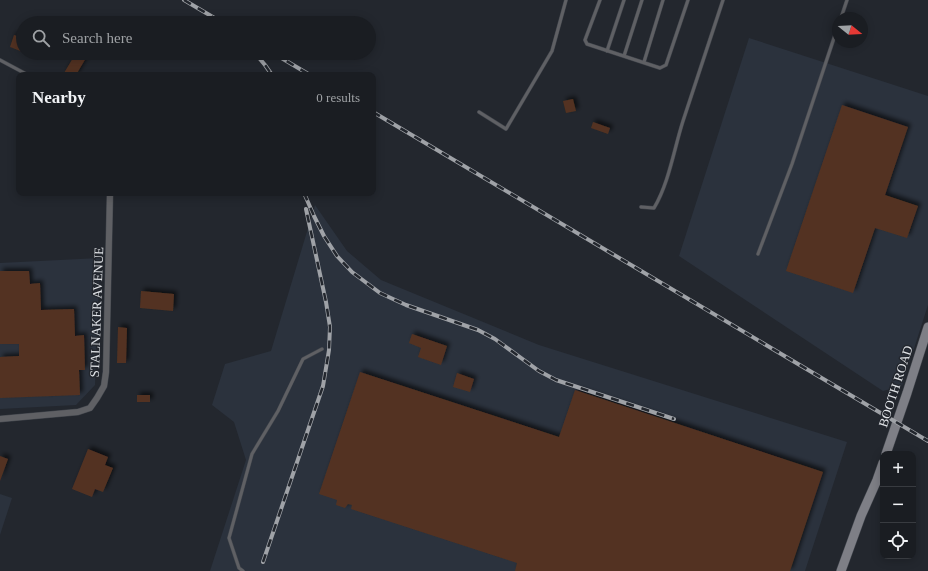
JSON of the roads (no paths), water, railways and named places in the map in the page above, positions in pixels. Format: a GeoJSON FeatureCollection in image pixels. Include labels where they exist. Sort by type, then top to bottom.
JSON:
{"type":"FeatureCollection","features":[{"type":"Feature","properties":{"kind":"street","name":"STALNAKER AVENUE"},"geometry":{"type":"LineString","coordinates":[[0,419],[78,412],[90,408],[104,386],[106,372],[110,196]]}},
{"type":"Feature","properties":{"kind":"street","name":"BOOTH ROAD"},"geometry":{"type":"LineString","coordinates":[[887,451],[928,327]]}},
{"type":"Feature","properties":{"kind":"street"},"geometry":{"type":"LineString","coordinates":[[841,571],[861,516],[880,472]]}},
{"type":"Feature","properties":{"kind":"lane"},"geometry":{"type":"LineString","coordinates":[[479,112],[506,129],[552,51],[566,0]]}},
{"type":"Feature","properties":{"kind":"lane"},"geometry":{"type":"LineString","coordinates":[[600,0],[585,40],[587,44],[660,68],[666,65],[688,0]]}},
{"type":"Feature","properties":{"kind":"lane"},"geometry":{"type":"LineString","coordinates":[[607,51],[624,0]]}},
{"type":"Feature","properties":{"kind":"lane"},"geometry":{"type":"LineString","coordinates":[[624,56],[642,0]]}},
{"type":"Feature","properties":{"kind":"lane"},"geometry":{"type":"LineString","coordinates":[[644,62],[663,0]]}},
{"type":"Feature","properties":{"kind":"lane"},"geometry":{"type":"LineString","coordinates":[[641,207],[654,208],[660,198],[682,122],[723,0]]}},
{"type":"Feature","properties":{"kind":"lane"},"geometry":{"type":"LineString","coordinates":[[843,12],[847,0]]}},
{"type":"Feature","properties":{"kind":"lane"},"geometry":{"type":"LineString","coordinates":[[758,254],[792,164],[832,44]]}},
{"type":"Feature","properties":{"kind":"lane"},"geometry":{"type":"LineString","coordinates":[[0,60],[22,72]]}},
{"type":"Feature","properties":{"kind":"lane"},"geometry":{"type":"LineString","coordinates":[[243,571],[239,568],[229,538],[252,454],[278,411],[304,359],[322,350]]}},
{"type":"Feature","properties":{"kind":"railway"},"geometry":{"type":"LineString","coordinates":[[184,0],[211,16]]}},
{"type":"Feature","properties":{"kind":"railway"},"geometry":{"type":"LineString","coordinates":[[261,60],[270,72]]}},
{"type":"Feature","properties":{"kind":"railway"},"geometry":{"type":"LineString","coordinates":[[285,60],[305,72]]}},
{"type":"Feature","properties":{"kind":"railway"},"geometry":{"type":"LineString","coordinates":[[376,114],[928,441]]}},
{"type":"Feature","properties":{"kind":"railway"},"geometry":{"type":"LineString","coordinates":[[305,196],[324,236],[337,256],[352,272],[380,293],[406,305],[478,330],[495,339],[539,371],[556,380],[674,419]]}},
{"type":"Feature","properties":{"kind":"railway"},"geometry":{"type":"LineString","coordinates":[[263,562],[323,386],[329,350],[330,327],[326,302],[306,209]]}}]}
